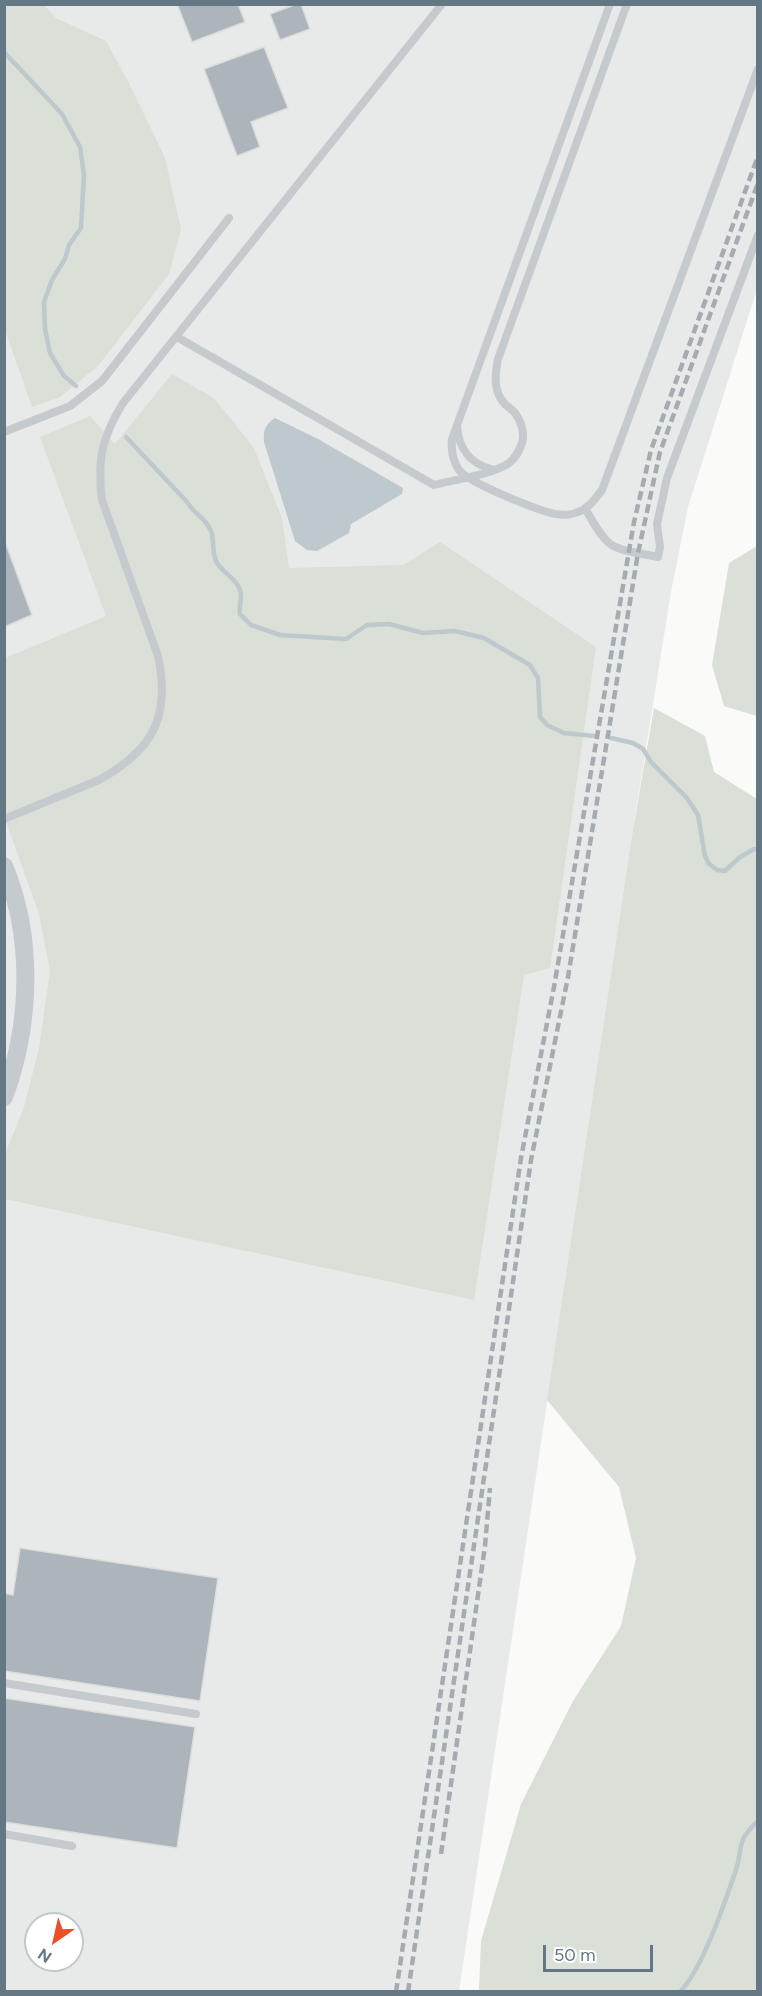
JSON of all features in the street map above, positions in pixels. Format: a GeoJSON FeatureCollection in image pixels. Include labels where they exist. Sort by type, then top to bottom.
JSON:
{"type":"FeatureCollection","features":[{"type":"Feature","properties":{"kind":"street"},"geometry":{"type":"LineString","coordinates":[[4,866],[19,908],[24,956],[25,999],[20,1046],[4,1098]]}},
{"type":"Feature","properties":{"kind":"lane"},"geometry":{"type":"LineString","coordinates":[[4,819],[99,780],[128,762],[153,731],[159,715],[163,680],[158,656],[102,500],[100,480],[104,438],[123,403],[442,4]]}},
{"type":"Feature","properties":{"kind":"lane"},"geometry":{"type":"LineString","coordinates":[[610,4],[457,422],[451,448],[453,460],[466,477],[479,484],[555,514],[578,512],[594,502],[610,473],[758,69]]}},
{"type":"Feature","properties":{"kind":"lane"},"geometry":{"type":"LineString","coordinates":[[177,337],[434,485],[502,467],[512,461],[519,451],[523,438],[521,425],[514,412],[503,402],[497,391],[495,378],[498,359],[627,4]]}},
{"type":"Feature","properties":{"kind":"lane"},"geometry":{"type":"LineString","coordinates":[[4,432],[70,406],[102,381],[229,218]]}},
{"type":"Feature","properties":{"kind":"lane"},"geometry":{"type":"LineString","coordinates":[[585,508],[598,532],[609,545],[617,549],[658,557],[660,547],[657,524],[667,478],[758,236]]}},
{"type":"Feature","properties":{"kind":"lane"},"geometry":{"type":"LineString","coordinates":[[457,422],[459,441],[471,460],[479,466],[491,469],[502,467]]}},
{"type":"Feature","properties":{"kind":"lane"},"geometry":{"type":"LineString","coordinates":[[4,1683],[196,1714]]}},
{"type":"Feature","properties":{"kind":"lane"},"geometry":{"type":"LineString","coordinates":[[4,1834],[72,1846]]}},
{"type":"Feature","properties":{"kind":"shaded area"},"geometry":{"type":"Polygon","coordinates":[[[5,4],[44,5],[56,18],[106,41],[165,158],[181,229],[169,274],[98,366],[60,397],[32,407],[5,330],[5,4]]]}},
{"type":"Feature","properties":{"kind":"shaded area"},"geometry":{"type":"Polygon","coordinates":[[[5,5],[757,5],[757,289],[688,507],[671,592],[631,841],[459,1991],[5,1992],[5,5]]]}},
{"type":"Feature","properties":{"kind":"shaded area"},"geometry":{"type":"Polygon","coordinates":[[[172,374],[214,398],[254,448],[282,518],[289,568],[403,565],[440,542],[596,647],[550,968],[524,975],[474,1300],[5,1199],[5,1154],[24,1107],[39,1048],[50,971],[39,914],[5,819],[5,658],[106,616],[40,437],[90,416],[115,444],[172,374]]]}},
{"type":"Feature","properties":{"kind":"shaded area"},"geometry":{"type":"Polygon","coordinates":[[[275,418],[318,439],[403,488],[402,494],[351,524],[349,533],[317,551],[307,550],[295,541],[264,442],[265,428],[275,418]]]}},
{"type":"Feature","properties":{"kind":"shaded area"},"geometry":{"type":"Polygon","coordinates":[[[757,546],[757,716],[724,706],[712,665],[729,563],[757,546]]]}},
{"type":"Feature","properties":{"kind":"shaded area"},"geometry":{"type":"Polygon","coordinates":[[[654,708],[705,736],[714,772],[757,799],[757,1991],[479,1991],[481,1941],[521,1804],[573,1701],[621,1626],[636,1558],[619,1487],[547,1400],[631,841],[654,708]]]}},
{"type":"Feature","properties":{"kind":"building"},"geometry":{"type":"Polygon","coordinates":[[[177,4],[238,4],[245,22],[192,42],[177,4]]]}},
{"type":"Feature","properties":{"kind":"building"},"geometry":{"type":"Polygon","coordinates":[[[301,4],[310,29],[280,40],[270,14],[301,4]]]}},
{"type":"Feature","properties":{"kind":"building"},"geometry":{"type":"Polygon","coordinates":[[[264,47],[288,108],[251,122],[260,147],[237,156],[204,69],[264,47]]]}},
{"type":"Feature","properties":{"kind":"building"},"geometry":{"type":"Polygon","coordinates":[[[4,539],[32,615],[4,627],[4,539]]]}},
{"type":"Feature","properties":{"kind":"building"},"geometry":{"type":"Polygon","coordinates":[[[20,1548],[218,1578],[200,1701],[4,1671],[4,1593],[13,1595],[20,1548]]]}},
{"type":"Feature","properties":{"kind":"building"},"geometry":{"type":"Polygon","coordinates":[[[4,1698],[195,1727],[177,1848],[4,1822],[4,1698]]]}},
{"type":"Feature","properties":{"kind":"waterway"},"geometry":{"type":"LineString","coordinates":[[4,52],[62,114],[80,147],[84,175],[81,228],[69,245],[65,259],[52,280],[44,302],[45,329],[50,353],[64,376],[76,386]]}},
{"type":"Feature","properties":{"kind":"waterway"},"geometry":{"type":"LineString","coordinates":[[126,437],[209,527],[215,559],[238,586],[241,596],[240,614],[251,625],[280,635],[346,639],[367,625],[389,624],[423,633],[455,631],[484,638],[530,665],[538,678],[540,717],[547,725],[564,733],[594,736]]}},
{"type":"Feature","properties":{"kind":"waterway"},"geometry":{"type":"LineString","coordinates":[[611,738],[633,743],[643,749],[651,762],[687,798],[698,815],[705,856],[709,864],[717,870],[725,871],[740,857],[754,849],[758,850]]}},
{"type":"Feature","properties":{"kind":"waterway"},"geometry":{"type":"LineString","coordinates":[[680,1992],[689,1981],[705,1951],[736,1870],[743,1839],[758,1821]]}},
{"type":"Feature","properties":{"kind":"railway"},"geometry":{"type":"LineString","coordinates":[[396,1992],[521,1158],[554,987],[634,522],[651,450],[758,156]]}},
{"type":"Feature","properties":{"kind":"railway"},"geometry":{"type":"LineString","coordinates":[[408,1992],[531,1160],[568,977],[638,553],[660,452],[758,183]]}},
{"type":"Feature","properties":{"kind":"railway"},"geometry":{"type":"LineString","coordinates":[[441,1854],[485,1546],[490,1488]]}}]}
